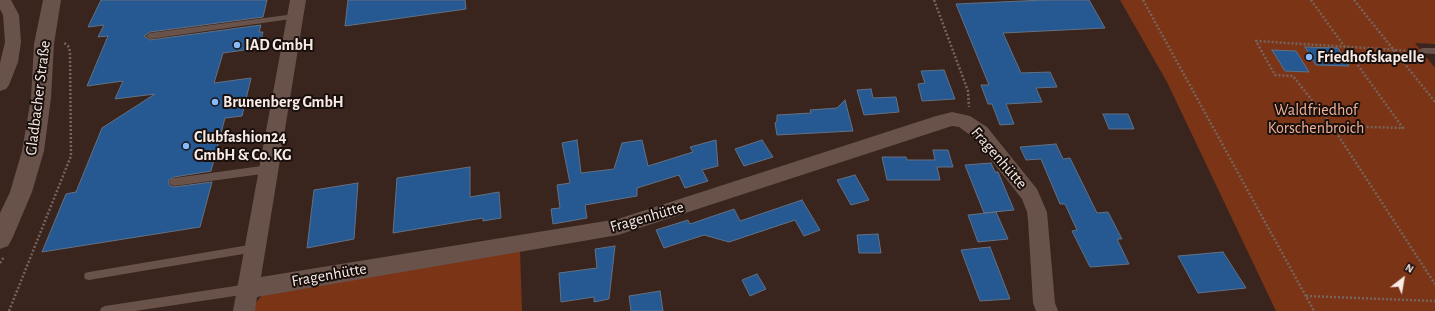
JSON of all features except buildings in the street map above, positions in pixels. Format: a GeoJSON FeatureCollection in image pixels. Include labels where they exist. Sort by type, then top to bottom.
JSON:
{"type":"FeatureCollection","features":[{"type":"Feature","properties":{"kind":"street","name":"Gladbacher Straße"},"geometry":{"type":"LineString","coordinates":[[1,78],[12,50],[13,34],[11,15],[3,0]]}},
{"type":"Feature","properties":{"kind":"street","name":"Gladbacher Straße"},"geometry":{"type":"LineString","coordinates":[[0,240],[22,192],[33,151],[41,98],[44,44],[52,0]]}},
{"type":"Feature","properties":{"kind":"street"},"geometry":{"type":"LineString","coordinates":[[244,311],[296,8]]}},
{"type":"Feature","properties":{"kind":"street","name":"Fragenhütte"},"geometry":{"type":"LineString","coordinates":[[248,289],[618,227],[942,121],[952,120],[964,121],[975,127],[984,136],[1026,188],[1034,203],[1038,220],[1046,309]]}},
{"type":"Feature","properties":{"kind":"lane"},"geometry":{"type":"LineString","coordinates":[[150,36],[296,8]]}},
{"type":"Feature","properties":{"kind":"lane"},"geometry":{"type":"LineString","coordinates":[[1423,51],[1435,51]]}},
{"type":"Feature","properties":{"kind":"lane"},"geometry":{"type":"LineString","coordinates":[[174,182],[269,169]]}},
{"type":"Feature","properties":{"kind":"lane"},"geometry":{"type":"LineString","coordinates":[[90,276],[256,248]]}},
{"type":"Feature","properties":{"kind":"lane","name":"Fragenhütte"},"geometry":{"type":"LineString","coordinates":[[105,311],[248,289]]}},
{"type":"Feature","properties":{"kind":"path"},"geometry":{"type":"LineString","coordinates":[[934,0],[968,91],[969,107],[964,121]]}},
{"type":"Feature","properties":{"kind":"path"},"geometry":{"type":"LineString","coordinates":[[1143,0],[1314,311]]}},
{"type":"Feature","properties":{"kind":"path"},"geometry":{"type":"LineString","coordinates":[[1310,0],[1404,128],[1332,126]]}},
{"type":"Feature","properties":{"kind":"path"},"geometry":{"type":"LineString","coordinates":[[1354,0],[1435,102]]}},
{"type":"Feature","properties":{"kind":"path"},"geometry":{"type":"LineString","coordinates":[[1423,51],[1256,41],[1275,75],[1293,76],[1332,126],[1435,284]]}},
{"type":"Feature","properties":{"kind":"path"},"geometry":{"type":"LineString","coordinates":[[9,311],[71,156],[70,51],[65,43],[58,42],[44,44]]}},
{"type":"Feature","properties":{"kind":"path"},"geometry":{"type":"LineString","coordinates":[[1306,296],[1435,301]]}},
{"type":"Feature","properties":{"kind":"green space","name":"Waldfriedhof Korschenbroich"},"geometry":{"type":"Polygon","coordinates":[[[1120,0],[1435,0],[1435,44],[1415,43],[1435,68],[1435,311],[1276,311],[1167,82],[1120,0]]]}},
{"type":"Feature","properties":{"kind":"green space"},"geometry":{"type":"Polygon","coordinates":[[[520,249],[522,311],[251,311],[252,307],[267,290],[520,249]]]}},
{"type":"Feature","properties":{"kind":"place","name":"IAD GmbH"},"geometry":{"type":"Point","coordinates":[237,45]}},
{"type":"Feature","properties":{"kind":"place","name":"Friedhofskapelle"},"geometry":{"type":"Point","coordinates":[1309,57]}},
{"type":"Feature","properties":{"kind":"place","name":"Brunenberg GmbH"},"geometry":{"type":"Point","coordinates":[215,102]}},
{"type":"Feature","properties":{"kind":"place","name":"Clubfashion24 GmbH & Co. KG"},"geometry":{"type":"Point","coordinates":[186,146]}}]}
